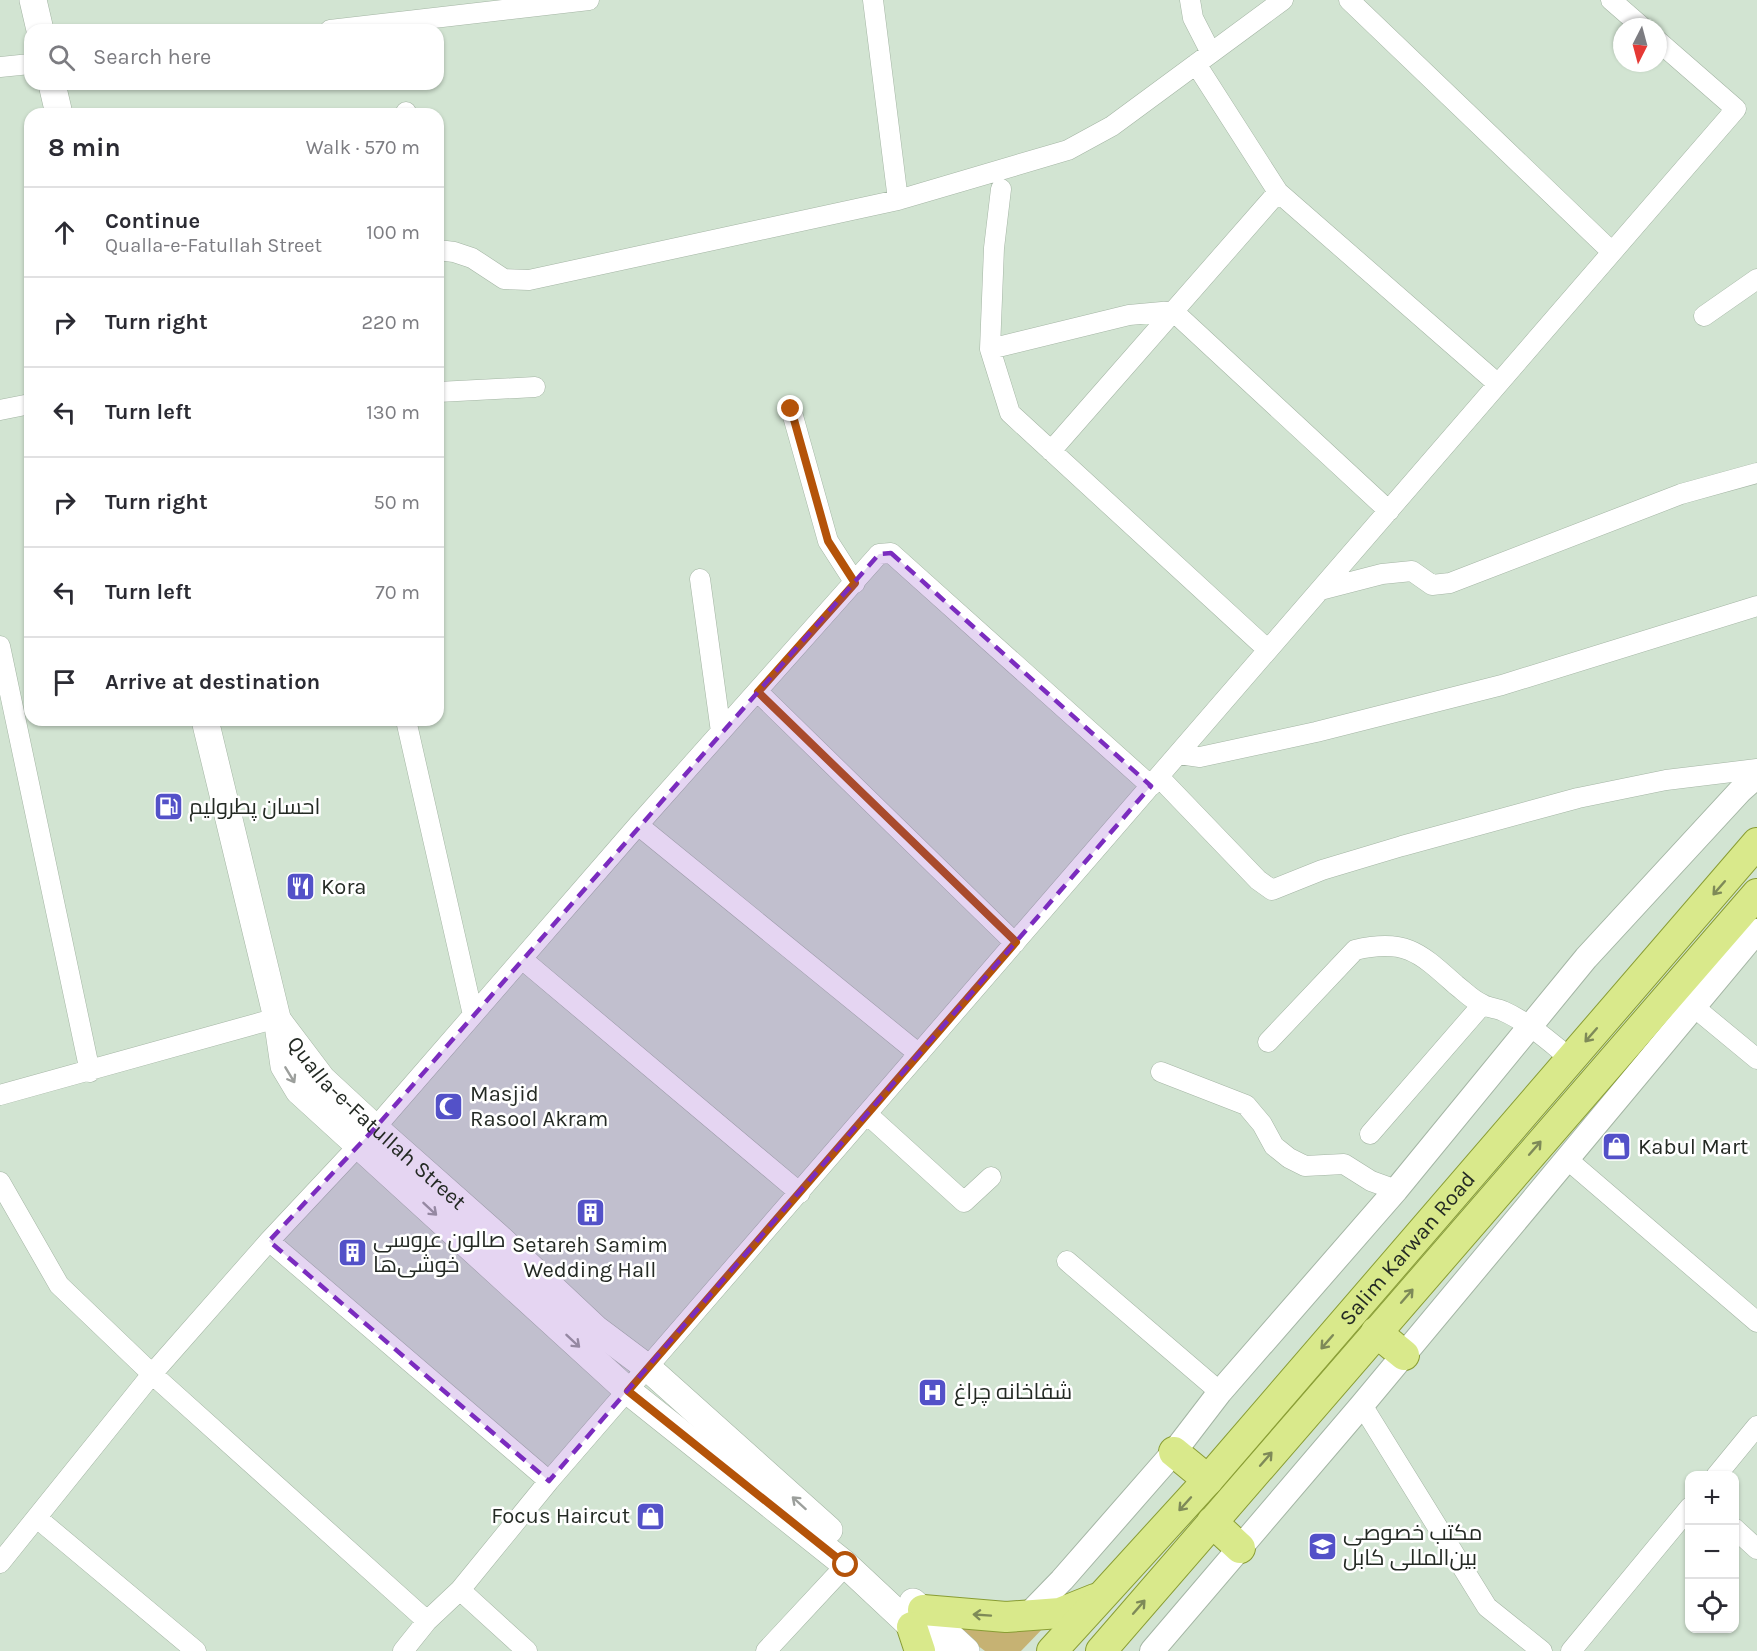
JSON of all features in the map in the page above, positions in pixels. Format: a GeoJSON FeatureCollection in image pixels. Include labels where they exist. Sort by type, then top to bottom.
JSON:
{"type":"FeatureCollection","features":[{"type":"Feature","properties":{"kind":"main road"},"geometry":{"type":"LineString","coordinates":[[33,0],[39,24]]}},
{"type":"Feature","properties":{"kind":"main road"},"geometry":{"type":"LineString","coordinates":[[53,90],[58,108]]}},
{"type":"Feature","properties":{"kind":"main road","name":"Qualla-e-Fatullah Street"},"geometry":{"type":"LineString","coordinates":[[206,726],[277,1018],[284,1066],[299,1091],[367,1136],[497,1236],[596,1329],[648,1368],[856,1555],[938,1651]]}},
{"type":"Feature","properties":{"kind":"main road","name":"Salim Karwan Road"},"geometry":{"type":"LineString","coordinates":[[1053,1651],[1208,1480],[1757,843]]}},
{"type":"Feature","properties":{"kind":"main road","name":"Salim Karwan Road"},"geometry":{"type":"LineString","coordinates":[[1101,1651],[1757,894]]}},
{"type":"Feature","properties":{"kind":"main road","name":"Qualla-e-Fatullah Street"},"geometry":{"type":"LineString","coordinates":[[367,1136],[628,1391],[846,1565],[918,1629],[966,1651]]}},
{"type":"Feature","properties":{"kind":"main road"},"geometry":{"type":"LineString","coordinates":[[1376,1332],[1404,1355]]}},
{"type":"Feature","properties":{"kind":"main road"},"geometry":{"type":"LineString","coordinates":[[1174,1452],[1208,1480]]}},
{"type":"Feature","properties":{"kind":"main road"},"geometry":{"type":"LineString","coordinates":[[1212,1522],[1240,1548]]}},
{"type":"Feature","properties":{"kind":"main road"},"geometry":{"type":"LineString","coordinates":[[918,1629],[1006,1617],[1060,1613],[1101,1597]]}},
{"type":"Feature","properties":{"kind":"street"},"geometry":{"type":"LineString","coordinates":[[382,24],[589,0]]}},
{"type":"Feature","properties":{"kind":"street"},"geometry":{"type":"LineString","coordinates":[[873,0],[898,200]]}},
{"type":"Feature","properties":{"kind":"street"},"geometry":{"type":"LineString","coordinates":[[1190,0],[1204,59],[1278,192],[1498,384]]}},
{"type":"Feature","properties":{"kind":"street"},"geometry":{"type":"LineString","coordinates":[[444,251],[472,258],[504,279],[529,280],[898,200],[1068,150],[1112,126],[1283,0]]}},
{"type":"Feature","properties":{"kind":"street"},"geometry":{"type":"LineString","coordinates":[[1349,0],[1612,252]]}},
{"type":"Feature","properties":{"kind":"street"},"geometry":{"type":"LineString","coordinates":[[1611,0],[1632,18]]}},
{"type":"Feature","properties":{"kind":"street"},"geometry":{"type":"LineString","coordinates":[[403,1651],[427,1621],[460,1590],[549,1481],[1736,109],[1667,49]]}},
{"type":"Feature","properties":{"kind":"street"},"geometry":{"type":"LineString","coordinates":[[0,67],[24,65]]}},
{"type":"Feature","properties":{"kind":"street"},"geometry":{"type":"LineString","coordinates":[[1001,189],[994,248],[990,350],[1010,412],[1268,650]]}},
{"type":"Feature","properties":{"kind":"street"},"geometry":{"type":"LineString","coordinates":[[1051,451],[1278,192]]}},
{"type":"Feature","properties":{"kind":"street"},"geometry":{"type":"LineString","coordinates":[[1704,316],[1757,279]]}},
{"type":"Feature","properties":{"kind":"street"},"geometry":{"type":"LineString","coordinates":[[990,350],[1129,315],[1173,311],[1389,511]]}},
{"type":"Feature","properties":{"kind":"street"},"geometry":{"type":"LineString","coordinates":[[444,392],[535,387]]}},
{"type":"Feature","properties":{"kind":"street"},"geometry":{"type":"LineString","coordinates":[[0,410],[24,405]]}},
{"type":"Feature","properties":{"kind":"street"},"geometry":{"type":"LineString","coordinates":[[791,409],[828,541],[855,583]]}},
{"type":"Feature","properties":{"kind":"street"},"geometry":{"type":"LineString","coordinates":[[1320,590],[1382,574],[1413,571],[1432,585],[1450,583],[1681,494],[1757,473]]}},
{"type":"Feature","properties":{"kind":"street"},"geometry":{"type":"LineString","coordinates":[[0,1563],[7,1546],[37,1518],[152,1374],[269,1241],[367,1136],[638,825],[879,554],[891,553],[1155,782],[1258,880],[1272,890],[1322,870],[1578,798],[1666,780],[1757,768]]}},
{"type":"Feature","properties":{"kind":"street"},"geometry":{"type":"LineString","coordinates":[[700,579],[721,732]]}},
{"type":"Feature","properties":{"kind":"street"},"geometry":{"type":"LineString","coordinates":[[1179,754],[1200,758],[1316,732],[1490,688],[1757,606]]}},
{"type":"Feature","properties":{"kind":"street"},"geometry":{"type":"LineString","coordinates":[[0,646],[90,1072]]}},
{"type":"Feature","properties":{"kind":"street"},"geometry":{"type":"LineString","coordinates":[[758,692],[1016,942]]}},
{"type":"Feature","properties":{"kind":"street"},"geometry":{"type":"LineString","coordinates":[[407,726],[473,1015]]}},
{"type":"Feature","properties":{"kind":"street"},"geometry":{"type":"LineString","coordinates":[[1028,1615],[1174,1452],[1220,1392],[1396,1190],[1586,958],[1740,791],[1757,776]]}},
{"type":"Feature","properties":{"kind":"street"},"geometry":{"type":"LineString","coordinates":[[638,825],[919,1054]]}},
{"type":"Feature","properties":{"kind":"street"},"geometry":{"type":"LineString","coordinates":[[1152,1651],[1362,1406],[1757,931]]}},
{"type":"Feature","properties":{"kind":"street"},"geometry":{"type":"LineString","coordinates":[[1268,1042],[1355,950],[1369,946],[1392,945],[1415,951],[1482,1005],[1501,1010],[1531,1027],[1571,1059]]}},
{"type":"Feature","properties":{"kind":"street"},"geometry":{"type":"LineString","coordinates":[[522,959],[800,1192]]}},
{"type":"Feature","properties":{"kind":"street"},"geometry":{"type":"LineString","coordinates":[[1370,1134],[1482,1005]]}},
{"type":"Feature","properties":{"kind":"street"},"geometry":{"type":"LineString","coordinates":[[1694,1007],[1757,1059]]}},
{"type":"Feature","properties":{"kind":"street"},"geometry":{"type":"LineString","coordinates":[[0,1095],[90,1072],[277,1018]]}},
{"type":"Feature","properties":{"kind":"street"},"geometry":{"type":"LineString","coordinates":[[1161,1072],[1246,1105],[1262,1124],[1274,1146],[1288,1158],[1305,1166],[1344,1164],[1371,1181],[1396,1190]]}},
{"type":"Feature","properties":{"kind":"street"},"geometry":{"type":"LineString","coordinates":[[867,1114],[964,1202],[991,1177]]}},
{"type":"Feature","properties":{"kind":"street"},"geometry":{"type":"LineString","coordinates":[[1568,1160],[1757,1322]]}},
{"type":"Feature","properties":{"kind":"street"},"geometry":{"type":"LineString","coordinates":[[0,1182],[59,1285],[152,1374],[427,1621]]}},
{"type":"Feature","properties":{"kind":"street"},"geometry":{"type":"LineString","coordinates":[[269,1241],[549,1481]]}},
{"type":"Feature","properties":{"kind":"street"},"geometry":{"type":"LineString","coordinates":[[1067,1261],[1220,1392]]}},
{"type":"Feature","properties":{"kind":"street"},"geometry":{"type":"LineString","coordinates":[[1362,1406],[1487,1607],[1542,1651]]}},
{"type":"Feature","properties":{"kind":"street"},"geometry":{"type":"LineString","coordinates":[[1720,1471],[1757,1426]]}},
{"type":"Feature","properties":{"kind":"street"},"geometry":{"type":"LineString","coordinates":[[1571,1651],[1685,1512]]}},
{"type":"Feature","properties":{"kind":"street"},"geometry":{"type":"LineString","coordinates":[[37,1518],[196,1651]]}},
{"type":"Feature","properties":{"kind":"street"},"geometry":{"type":"LineString","coordinates":[[1739,1533],[1757,1549]]}},
{"type":"Feature","properties":{"kind":"street"},"geometry":{"type":"LineString","coordinates":[[766,1651],[846,1565]]}},
{"type":"Feature","properties":{"kind":"street"},"geometry":{"type":"LineString","coordinates":[[460,1590],[528,1651]]}},
{"type":"Feature","properties":{"kind":"highlighted area"},"geometry":{"type":"Polygon","coordinates":[[[891,553],[1151,786],[549,1481],[269,1241],[375,1128],[879,554],[891,553]]]}},
{"type":"Feature","properties":{"kind":"shaded area"},"geometry":{"type":"Polygon","coordinates":[[[1050,1621],[1021,1651],[985,1651],[950,1625],[1050,1621]]]}},
{"type":"Feature","properties":{"kind":"place","name":"احسان پطرولیم"},"geometry":{"type":"Point","coordinates":[168,807]}},
{"type":"Feature","properties":{"kind":"place","name":"Kora"},"geometry":{"type":"Point","coordinates":[300,887]}},
{"type":"Feature","properties":{"kind":"place","name":"Masjid Rasool Akram"},"geometry":{"type":"Point","coordinates":[449,1107]}},
{"type":"Feature","properties":{"kind":"place","name":"Kabul Mart"},"geometry":{"type":"Point","coordinates":[1617,1147]}},
{"type":"Feature","properties":{"kind":"place","name":"Setareh Samim Wedding Hall"},"geometry":{"type":"Point","coordinates":[590,1213]}},
{"type":"Feature","properties":{"kind":"place","name":"صالون عروسی خوشی‌ها"},"geometry":{"type":"Point","coordinates":[352,1253]}},
{"type":"Feature","properties":{"kind":"place","name":"شفاخانه چراغ"},"geometry":{"type":"Point","coordinates":[933,1392]}},
{"type":"Feature","properties":{"kind":"place","name":"Focus Haircut"},"geometry":{"type":"Point","coordinates":[651,1516]}},
{"type":"Feature","properties":{"kind":"place","name":"مکتب خصوصی بین‌المللی کابل"},"geometry":{"type":"Point","coordinates":[1322,1546]}},
{"type":"Feature","properties":{"kind":"route"},"geometry":{"type":"LineString","coordinates":[[791,409],[828,541],[855,583],[758,692],[1016,942],[628,1391],[846,1565]]}}]}
